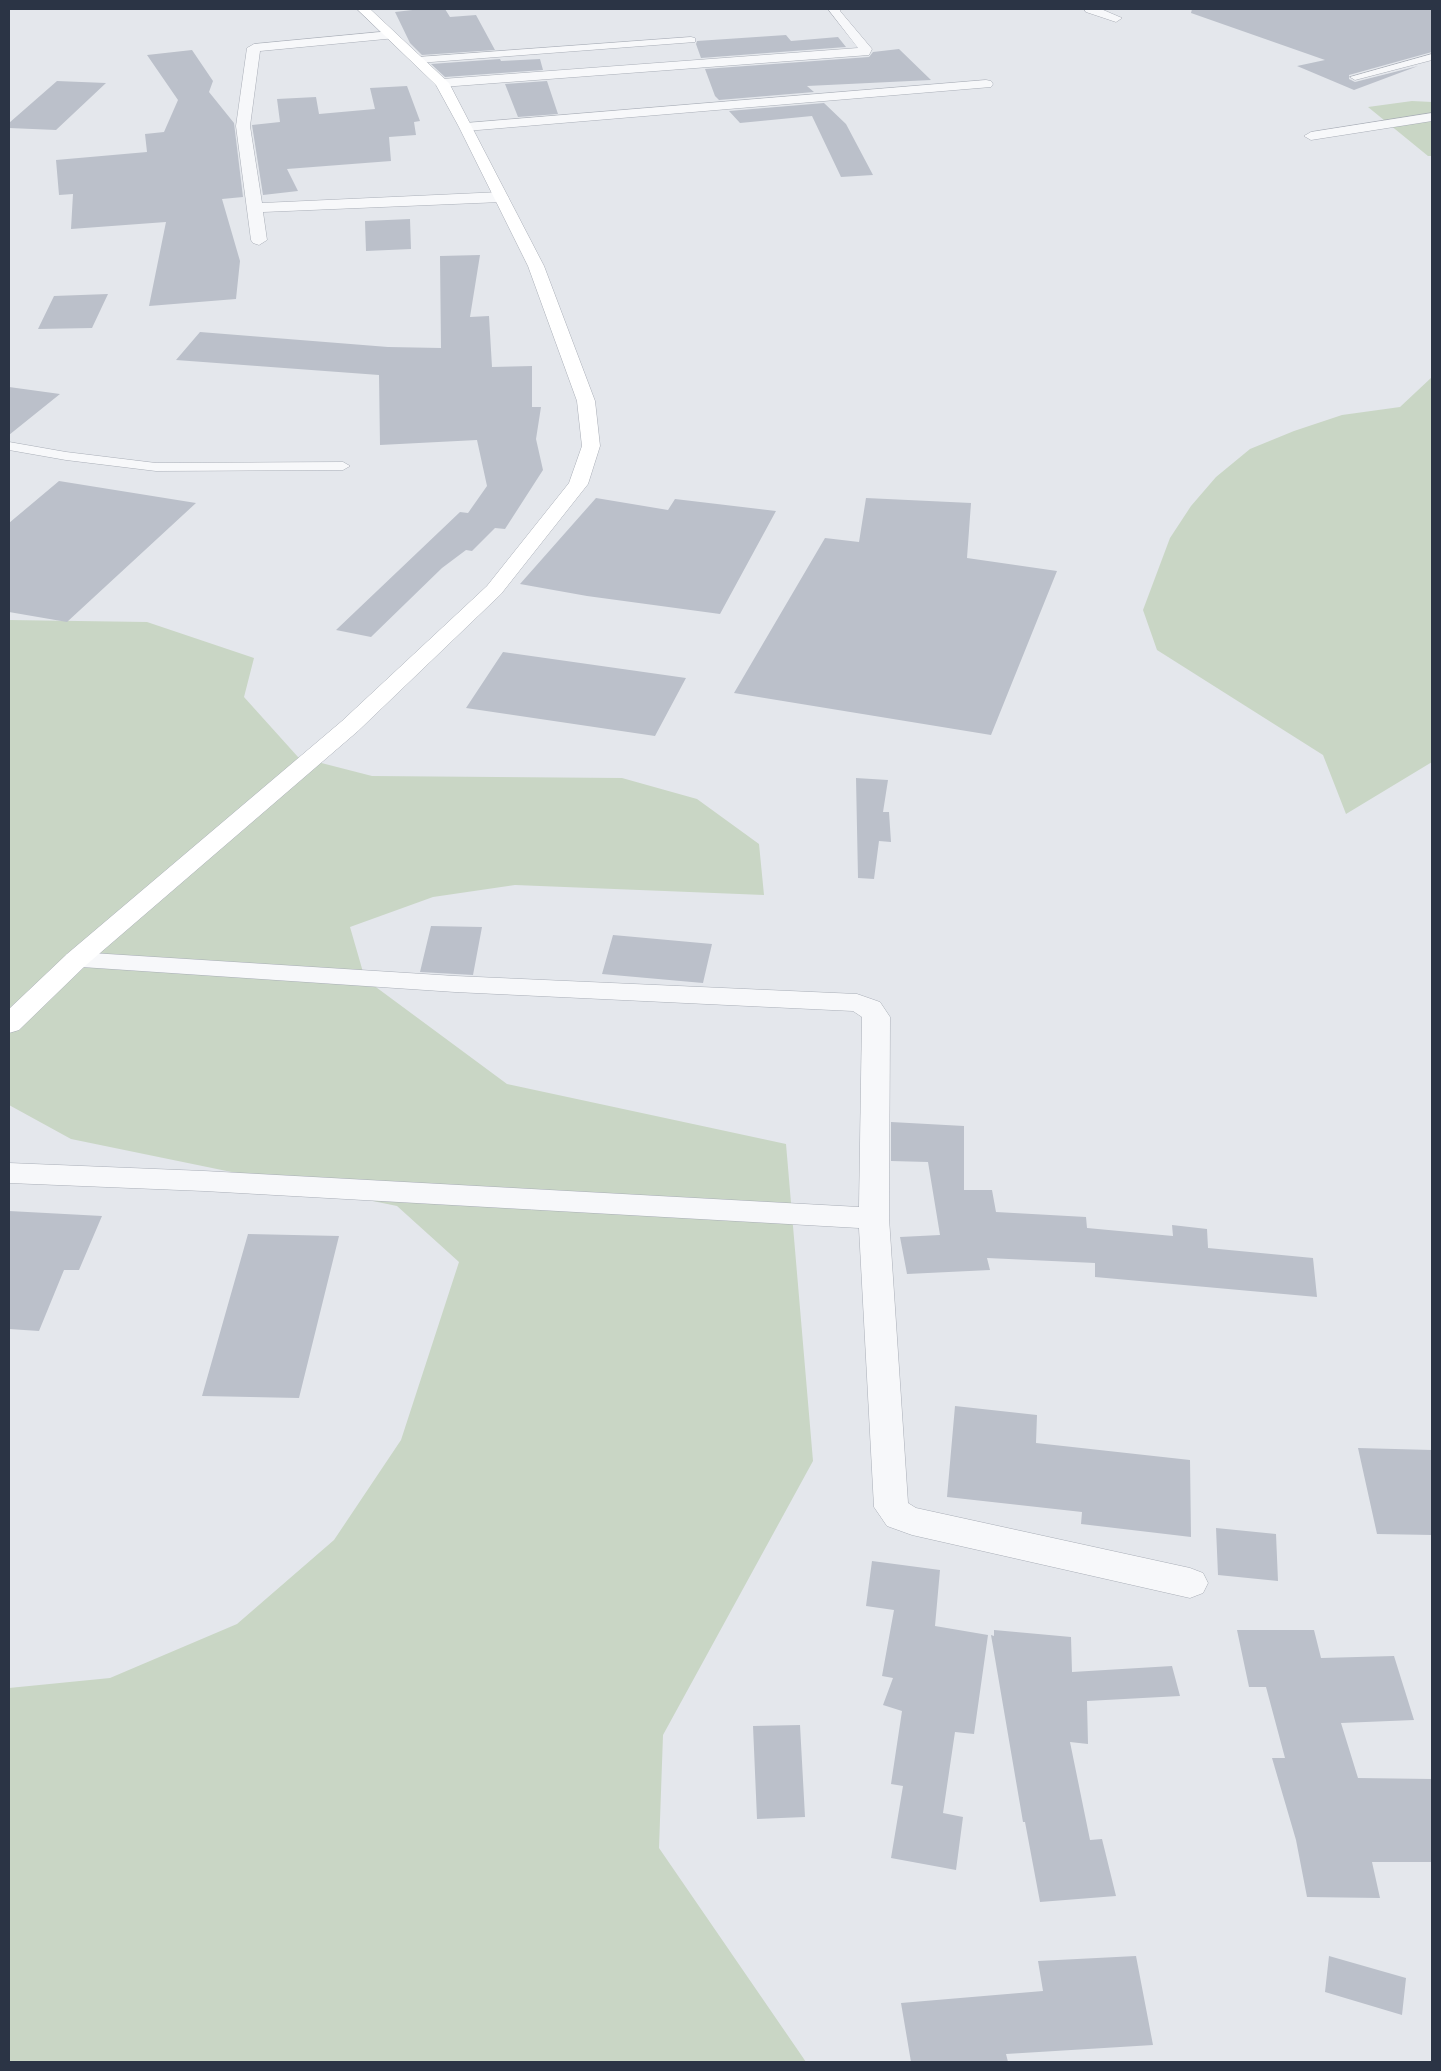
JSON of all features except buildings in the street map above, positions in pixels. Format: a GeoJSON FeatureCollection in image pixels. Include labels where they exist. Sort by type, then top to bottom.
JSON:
{"type":"FeatureCollection","features":[{"type":"Feature","properties":{"kind":"main road"},"geometry":{"type":"LineString","coordinates":[[9,1024],[76,960],[350,726],[494,590],[578,484],[591,446],[586,401],[536,266],[442,83],[363,9]]}},
{"type":"Feature","properties":{"kind":"street"},"geometry":{"type":"LineString","coordinates":[[442,83],[864,52],[865,49],[839,19],[833,10],[835,9]]}},
{"type":"Feature","properties":{"kind":"street"},"geometry":{"type":"LineString","coordinates":[[1090,9],[1116,18]]}},
{"type":"Feature","properties":{"kind":"street"},"geometry":{"type":"LineString","coordinates":[[259,240],[244,126],[254,48],[391,35]]}},
{"type":"Feature","properties":{"kind":"street"},"geometry":{"type":"LineString","coordinates":[[466,127],[986,84]]}},
{"type":"Feature","properties":{"kind":"street"},"geometry":{"type":"LineString","coordinates":[[1311,136],[1432,118]]}},
{"type":"Feature","properties":{"kind":"street"},"geometry":{"type":"LineString","coordinates":[[255,208],[501,197]]}},
{"type":"Feature","properties":{"kind":"street"},"geometry":{"type":"LineString","coordinates":[[76,960],[455,984],[857,1003],[870,1008],[876,1017],[874,1218],[891,1507],[899,1516],[912,1521],[1190,1583]]}},
{"type":"Feature","properties":{"kind":"street"},"geometry":{"type":"LineString","coordinates":[[9,1174],[204,1181],[874,1218]]}},
{"type":"Feature","properties":{"kind":"lane"},"geometry":{"type":"LineString","coordinates":[[418,60],[690,40]]}},
{"type":"Feature","properties":{"kind":"lane"},"geometry":{"type":"LineString","coordinates":[[1355,77],[1432,57]]}},
{"type":"Feature","properties":{"kind":"lane"},"geometry":{"type":"LineString","coordinates":[[9,446],[66,456],[156,467],[343,466]]}},
{"type":"Feature","properties":{"kind":"green space"},"geometry":{"type":"Polygon","coordinates":[[[1412,101],[1432,102],[1432,156],[1428,156],[1368,107],[1412,101]]]}},
{"type":"Feature","properties":{"kind":"green space"},"geometry":{"type":"Polygon","coordinates":[[[1432,377],[1432,762],[1346,814],[1323,755],[1157,650],[1143,610],[1170,538],[1191,506],[1216,477],[1250,449],[1294,431],[1342,415],[1400,407],[1432,377]]]}},
{"type":"Feature","properties":{"kind":"green space"},"geometry":{"type":"Polygon","coordinates":[[[9,620],[147,622],[254,658],[244,697],[298,757],[372,776],[622,778],[697,799],[759,844],[764,895],[515,885],[433,897],[350,927],[365,979],[507,1084],[786,1144],[813,1461],[663,1735],[659,1848],[806,2062],[9,2062],[9,1688],[110,1678],[237,1624],[334,1540],[401,1440],[459,1262],[397,1206],[71,1139],[9,1105],[9,620]]]}}]}
